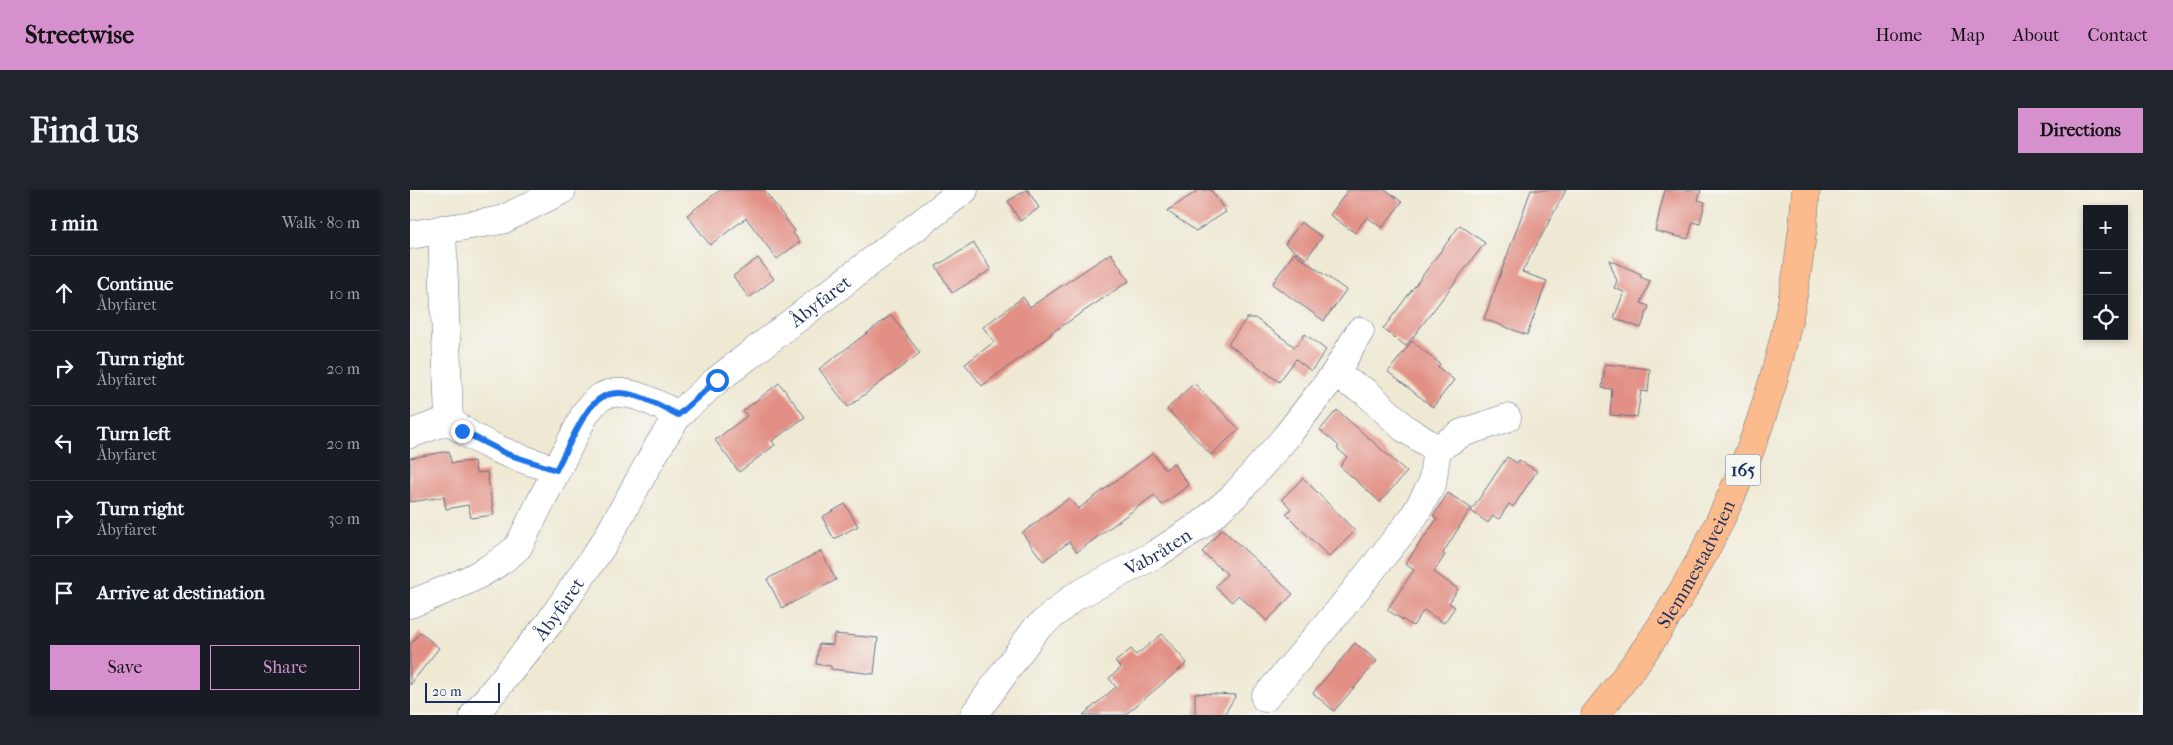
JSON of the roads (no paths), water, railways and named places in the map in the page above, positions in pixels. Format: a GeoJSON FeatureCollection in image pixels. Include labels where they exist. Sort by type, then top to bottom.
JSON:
{"type":"FeatureCollection","features":[{"type":"Feature","properties":{"kind":"main road","name":"Slemmestadveien"},"geometry":{"type":"LineString","coordinates":[[1595,715],[1616,689],[1667,617],[1705,551],[1744,469],[1776,376],[1785,338],[1800,252],[1806,190]]}},
{"type":"Feature","properties":{"kind":"street"},"geometry":{"type":"LineString","coordinates":[[410,235],[502,220],[562,190]]}},
{"type":"Feature","properties":{"kind":"street","name":"Åbyfaret"},"geometry":{"type":"LineString","coordinates":[[474,715],[550,622],[606,540],[678,415],[725,374],[964,190]]}},
{"type":"Feature","properties":{"kind":"street"},"geometry":{"type":"LineString","coordinates":[[442,229],[449,420],[462,431],[507,454],[556,470]]}},
{"type":"Feature","properties":{"kind":"street","name":"Vabråten"},"geometry":{"type":"LineString","coordinates":[[974,715],[1035,630],[1074,597],[1156,554],[1202,524],[1242,488],[1285,438],[1334,375],[1360,331]]}},
{"type":"Feature","properties":{"kind":"street"},"geometry":{"type":"LineString","coordinates":[[1334,375],[1366,392],[1404,428],[1437,449]]}},
{"type":"Feature","properties":{"kind":"street"},"geometry":{"type":"LineString","coordinates":[[410,604],[462,583],[502,562],[518,547],[586,412],[598,399],[612,392],[633,394],[656,402],[678,415]]}},
{"type":"Feature","properties":{"kind":"street"},"geometry":{"type":"LineString","coordinates":[[1265,698],[1342,607],[1413,518],[1432,484],[1437,449],[1462,432],[1507,418]]}},
{"type":"Feature","properties":{"kind":"street"},"geometry":{"type":"LineString","coordinates":[[410,434],[449,420]]}}]}
